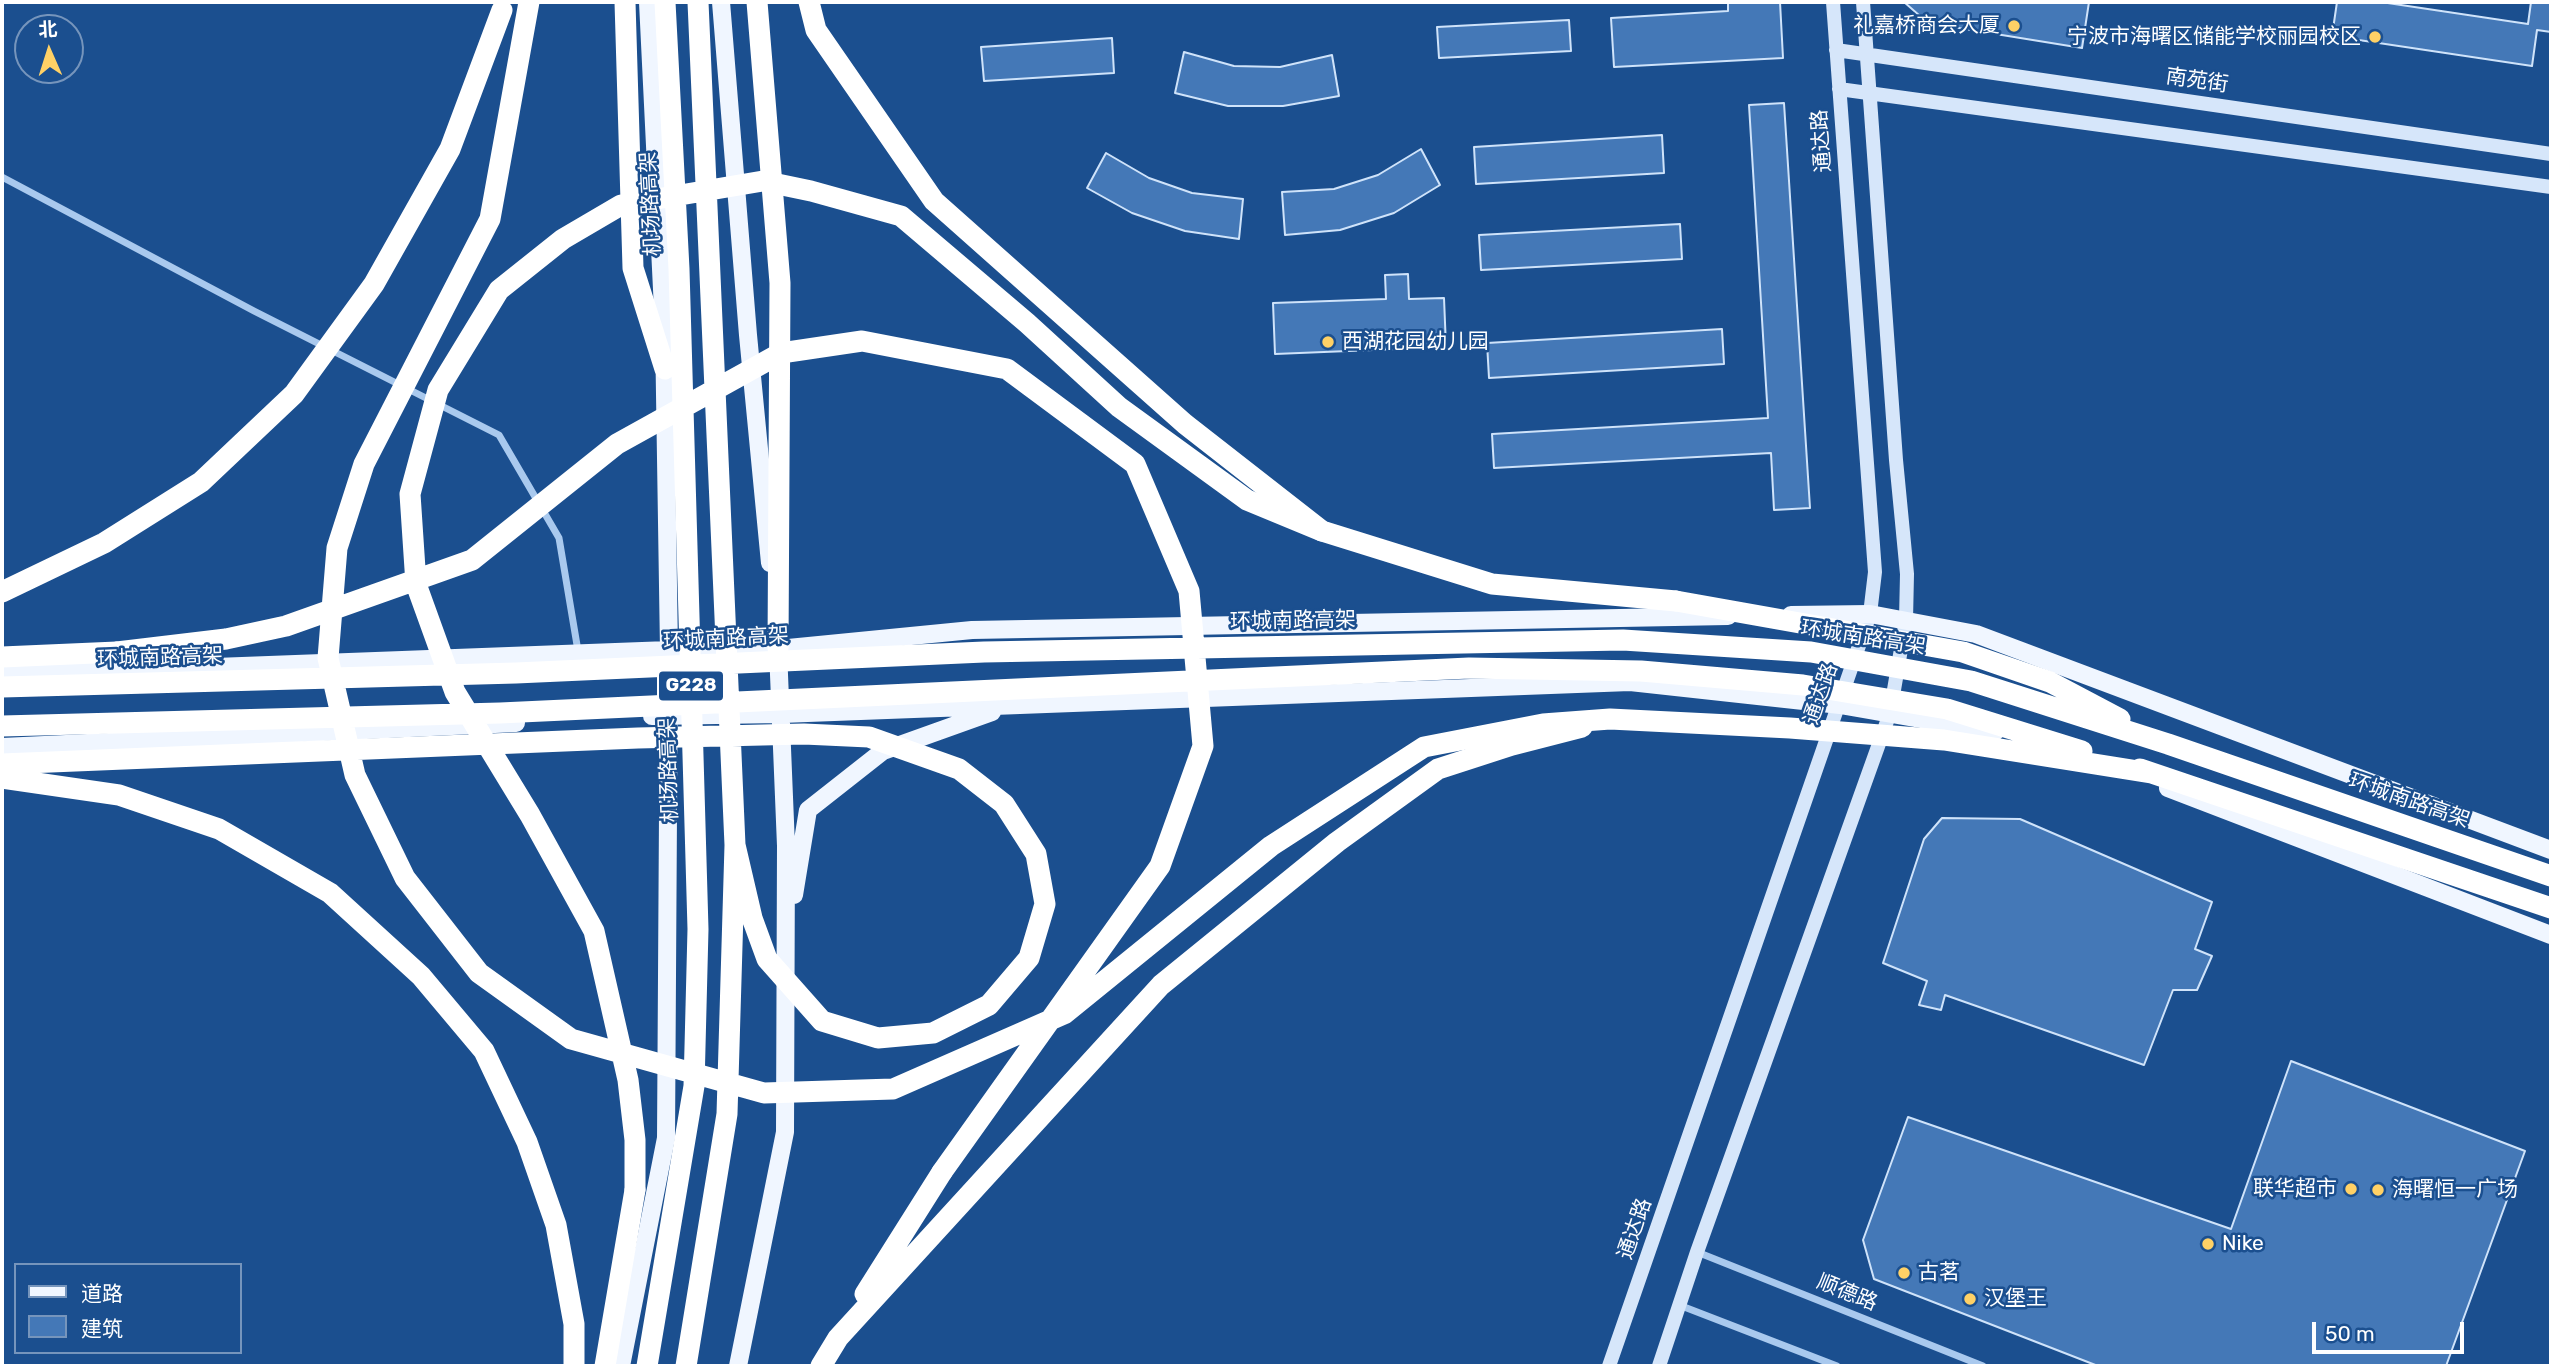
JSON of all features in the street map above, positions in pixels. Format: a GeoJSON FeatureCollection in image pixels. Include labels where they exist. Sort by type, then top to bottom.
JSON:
{"type":"FeatureCollection","features":[{"type":"Feature","properties":{"kind":"highway"},"geometry":{"type":"LineString","coordinates":[[2,592],[104,543],[201,482],[294,394],[374,284],[450,149],[503,2]]}},
{"type":"Feature","properties":{"kind":"highway"},"geometry":{"type":"LineString","coordinates":[[529,2],[490,219],[364,464],[337,548],[328,658],[355,775],[405,878],[479,973],[571,1039],[764,1093],[893,1089],[1064,1014],[1271,846],[1424,747],[1543,724],[1610,719],[1790,728],[1944,740],[2151,773]]}},
{"type":"Feature","properties":{"kind":"highway"},"geometry":{"type":"LineString","coordinates":[[625,2],[633,268],[665,369]]}},
{"type":"Feature","properties":{"kind":"highway","name":"机场路高架"},"geometry":{"type":"LineString","coordinates":[[647,1366],[694,1086],[698,929],[680,269],[664,2]]}},
{"type":"Feature","properties":{"kind":"highway","name":"G228"},"geometry":{"type":"LineString","coordinates":[[686,1366],[727,1114],[735,845],[698,2]]}},
{"type":"Feature","properties":{"kind":"highway"},"geometry":{"type":"LineString","coordinates":[[757,2],[780,283],[778,649]]}},
{"type":"Feature","properties":{"kind":"highway"},"geometry":{"type":"LineString","coordinates":[[809,2],[816,30],[934,201],[1185,424],[1322,531]]}},
{"type":"Feature","properties":{"kind":"highway"},"geometry":{"type":"LineString","coordinates":[[605,1366],[635,1190],[635,1140],[628,1080],[594,931],[530,815],[455,692],[416,584],[410,494],[438,390],[499,290],[563,239],[621,205],[763,181],[811,191],[901,216],[1027,323],[1119,407],[1247,499],[1322,531],[1492,584],[1676,601],[1963,652],[2050,682],[2168,744]]}},
{"type":"Feature","properties":{"kind":"highway"},"geometry":{"type":"LineString","coordinates":[[2,657],[117,652],[238,636],[286,626],[472,560],[617,444],[781,353],[862,341],[1007,369],[1135,464],[1189,592],[1203,746],[1160,866],[942,1172],[821,1366]]}},
{"type":"Feature","properties":{"kind":"highway","name":"环城南路高架"},"geometry":{"type":"LineString","coordinates":[[2,687],[516,673],[984,652],[1623,640],[1811,652],[1971,681],[2168,744],[2551,876]]}},
{"type":"Feature","properties":{"kind":"highway"},"geometry":{"type":"LineString","coordinates":[[2,726],[500,713],[1469,668],[1641,671],[1803,685],[1947,709],[2151,773],[2551,908]]}},
{"type":"Feature","properties":{"kind":"highway"},"geometry":{"type":"LineString","coordinates":[[838,1338],[1161,985],[1337,842],[1438,769],[1512,745],[1610,719]]}},
{"type":"Feature","properties":{"kind":"highway"},"geometry":{"type":"LineString","coordinates":[[2,764],[638,738],[804,734],[869,737],[959,769],[1004,804],[1036,854],[1045,904],[1029,958],[989,1005],[933,1032],[878,1038],[822,1021],[767,960],[752,918],[735,845]]}},
{"type":"Feature","properties":{"kind":"highway"},"geometry":{"type":"LineString","coordinates":[[2,778],[120,795],[219,829],[330,893],[421,976],[484,1051],[527,1142],[556,1225],[574,1324],[574,1366]]}},
{"type":"Feature","properties":{"kind":"main road"},"geometry":{"type":"LineString","coordinates":[[621,1366],[666,1138],[669,649],[665,369],[648,2]]}},
{"type":"Feature","properties":{"kind":"main road"},"geometry":{"type":"LineString","coordinates":[[721,2],[748,335],[778,649],[786,846],[785,1132],[738,1366]]}},
{"type":"Feature","properties":{"kind":"main road"},"geometry":{"type":"LineString","coordinates":[[2,675],[669,649],[778,649],[972,629],[1870,614],[1976,634],[2551,850]]}},
{"type":"Feature","properties":{"kind":"main road"},"geometry":{"type":"LineString","coordinates":[[2,747],[669,715],[781,714],[1630,682],[1840,705],[2041,740],[2551,935]]}},
{"type":"Feature","properties":{"kind":"main road"},"geometry":{"type":"LineString","coordinates":[[785,947],[808,810],[883,751],[1010,706]]}},
{"type":"Feature","properties":{"kind":"street","name":"通达路"},"geometry":{"type":"LineString","coordinates":[[1609,1366],[1870,614],[1875,572],[1833,2]]}},
{"type":"Feature","properties":{"kind":"street"},"geometry":{"type":"LineString","coordinates":[[1659,1366],[1889,713],[1906,620],[1907,574],[1896,460],[1863,2]]}},
{"type":"Feature","properties":{"kind":"street","name":"南苑街"},"geometry":{"type":"LineString","coordinates":[[1836,50],[2551,154]]}},
{"type":"Feature","properties":{"kind":"street"},"geometry":{"type":"LineString","coordinates":[[1839,89],[2551,187]]}},
{"type":"Feature","properties":{"kind":"street"},"geometry":{"type":"LineString","coordinates":[[2,177],[499,435],[559,538],[579,653]]}},
{"type":"Feature","properties":{"kind":"street","name":"顺德路"},"geometry":{"type":"LineString","coordinates":[[1697,1252],[1983,1366]]}},
{"type":"Feature","properties":{"kind":"street"},"geometry":{"type":"LineString","coordinates":[[1679,1305],[1837,1366]]}},
{"type":"Feature","properties":{"kind":"building"},"geometry":{"type":"Polygon","coordinates":[[[1728,2],[1780,2],[1783,58],[1614,67],[1611,18],[1728,11],[1728,2]]]}},
{"type":"Feature","properties":{"kind":"building","name":"礼嘉桥商会大厦"},"geometry":{"type":"Polygon","coordinates":[[[1904,2],[2089,2],[2082,48],[1934,24],[1904,2]]]}},
{"type":"Feature","properties":{"kind":"building"},"geometry":{"type":"Polygon","coordinates":[[[2337,2],[2381,2],[2528,24],[2531,2],[2551,2],[2551,32],[2537,30],[2532,66],[2332,36],[2337,2]]]}},
{"type":"Feature","properties":{"kind":"building"},"geometry":{"type":"Polygon","coordinates":[[[1569,20],[1571,51],[1439,58],[1437,27],[1569,20]]]}},
{"type":"Feature","properties":{"kind":"building"},"geometry":{"type":"Polygon","coordinates":[[[1112,38],[1114,73],[984,81],[981,47],[1112,38]]]}},
{"type":"Feature","properties":{"kind":"building"},"geometry":{"type":"Polygon","coordinates":[[[1184,52],[1234,66],[1280,67],[1332,55],[1339,96],[1283,106],[1228,106],[1175,93],[1184,52]]]}},
{"type":"Feature","properties":{"kind":"building"},"geometry":{"type":"Polygon","coordinates":[[[1784,103],[1810,508],[1774,510],[1771,453],[1494,468],[1492,434],[1768,418],[1749,105],[1784,103]]]}},
{"type":"Feature","properties":{"kind":"building"},"geometry":{"type":"Polygon","coordinates":[[[1662,135],[1664,173],[1476,184],[1474,147],[1662,135]]]}},
{"type":"Feature","properties":{"kind":"building"},"geometry":{"type":"Polygon","coordinates":[[[1421,149],[1440,185],[1394,213],[1340,230],[1285,235],[1282,192],[1334,189],[1378,175],[1421,149]]]}},
{"type":"Feature","properties":{"kind":"building"},"geometry":{"type":"Polygon","coordinates":[[[1106,153],[1149,178],[1192,193],[1243,199],[1239,239],[1185,231],[1132,213],[1087,188],[1106,153]]]}},
{"type":"Feature","properties":{"kind":"building"},"geometry":{"type":"Polygon","coordinates":[[[1680,224],[1682,259],[1481,270],[1479,235],[1680,224]]]}},
{"type":"Feature","properties":{"kind":"building"},"geometry":{"type":"Polygon","coordinates":[[[1408,274],[1409,299],[1444,298],[1446,347],[1275,354],[1273,303],[1386,299],[1385,275],[1408,274]]]}},
{"type":"Feature","properties":{"kind":"building"},"geometry":{"type":"Polygon","coordinates":[[[1722,329],[1724,364],[1489,378],[1487,343],[1722,329]]]}},
{"type":"Feature","properties":{"kind":"building"},"geometry":{"type":"Polygon","coordinates":[[[1942,818],[2020,819],[2212,902],[2195,949],[2212,956],[2197,990],[2173,990],[2144,1065],[1945,995],[1941,1010],[1919,1005],[1927,981],[1883,963],[1924,839],[1942,818]]]}},
{"type":"Feature","properties":{"kind":"building","name":"海曙恒一广场"},"geometry":{"type":"Polygon","coordinates":[[[2291,1061],[2525,1151],[2446,1366],[2098,1366],[1874,1279],[1863,1240],[1908,1117],[2231,1229],[2291,1061]]]}},
{"type":"Feature","properties":{"kind":"place","name":"礼嘉桥商会大厦"},"geometry":{"type":"Point","coordinates":[2014,26]}},
{"type":"Feature","properties":{"kind":"place","name":"宁波市海曙区储能学校丽园校区"},"geometry":{"type":"Point","coordinates":[2375,37]}},
{"type":"Feature","properties":{"kind":"place","name":"西湖花园幼儿园"},"geometry":{"type":"Point","coordinates":[1328,342]}},
{"type":"Feature","properties":{"kind":"place","name":"联华超市"},"geometry":{"type":"Point","coordinates":[2351,1189]}},
{"type":"Feature","properties":{"kind":"place","name":"海曙恒一广场"},"geometry":{"type":"Point","coordinates":[2378,1190]}},
{"type":"Feature","properties":{"kind":"place","name":"Nike"},"geometry":{"type":"Point","coordinates":[2208,1244]}},
{"type":"Feature","properties":{"kind":"place","name":"古茗"},"geometry":{"type":"Point","coordinates":[1904,1273]}},
{"type":"Feature","properties":{"kind":"place","name":"汉堡王"},"geometry":{"type":"Point","coordinates":[1970,1299]}}]}
